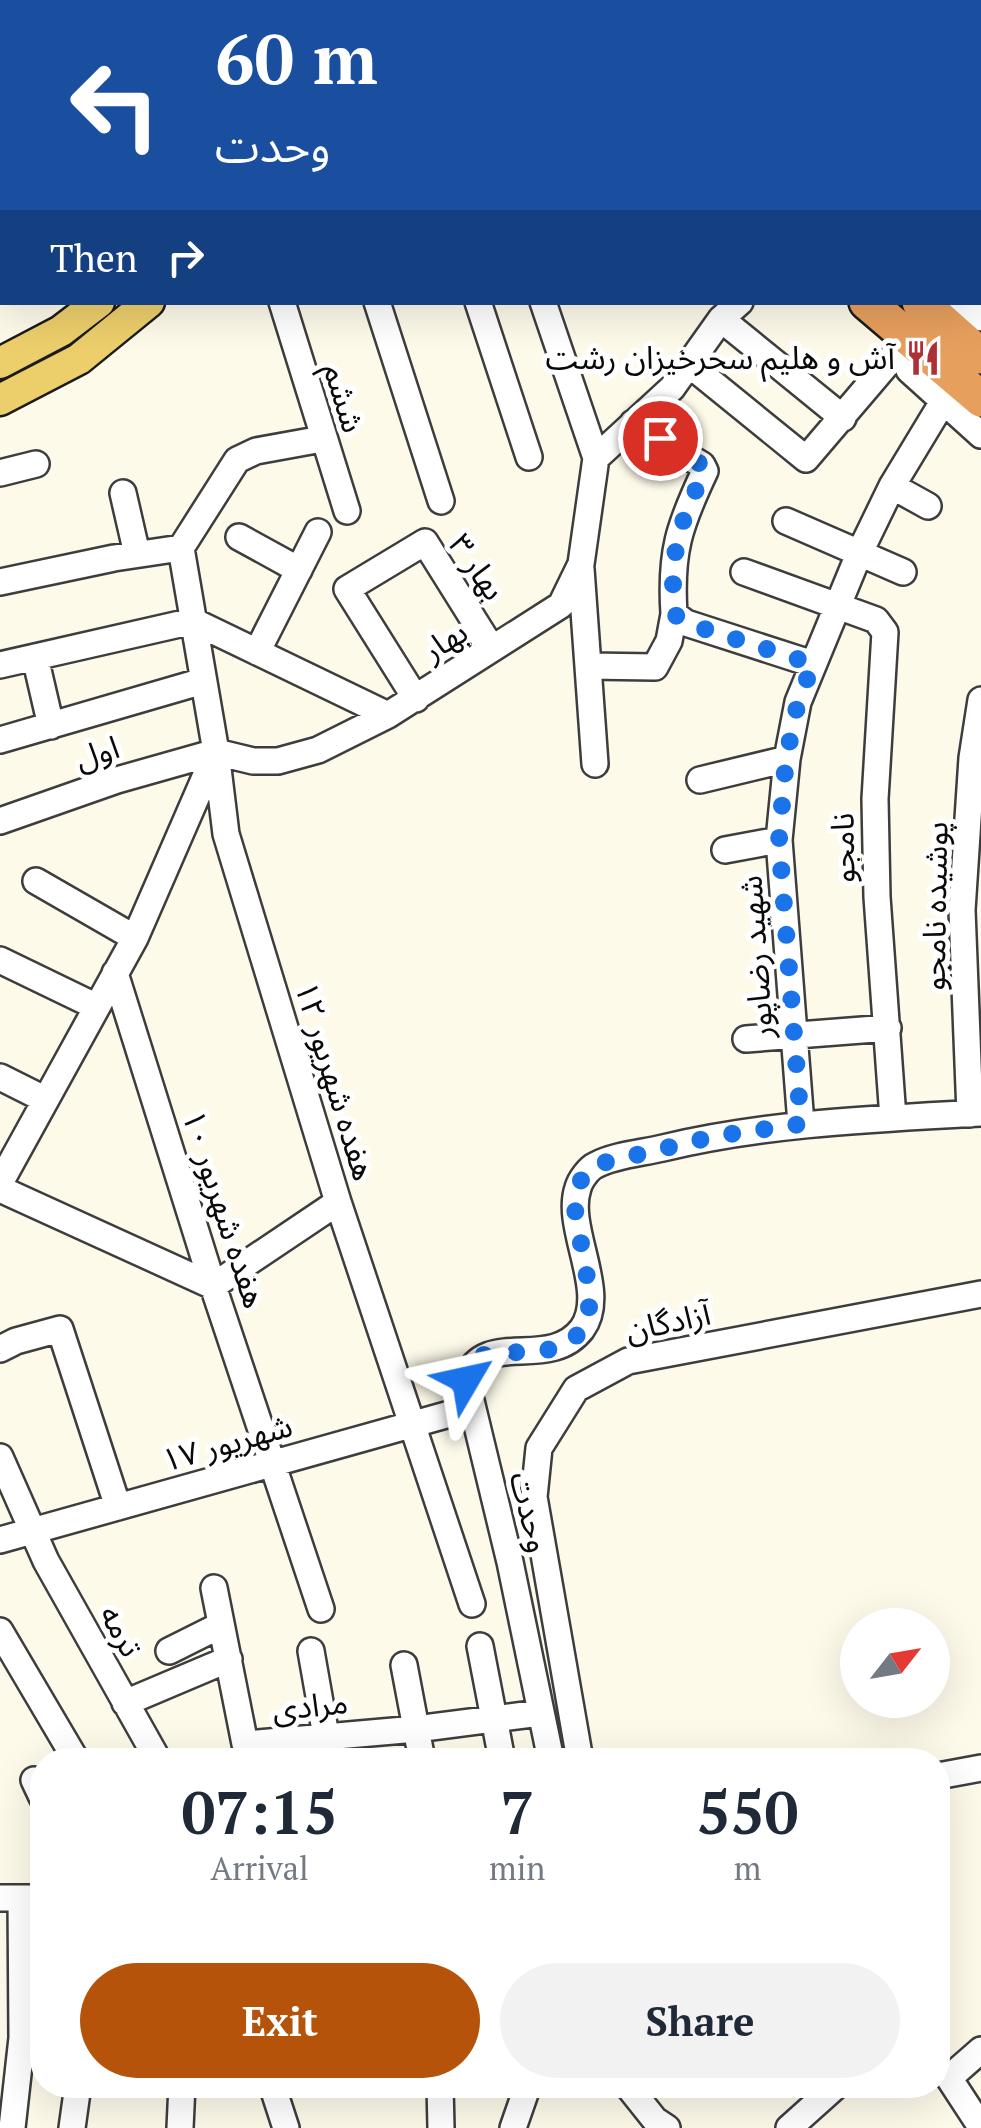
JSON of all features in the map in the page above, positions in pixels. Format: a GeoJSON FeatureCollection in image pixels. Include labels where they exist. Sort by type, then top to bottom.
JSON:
{"type":"FeatureCollection","features":[{"type":"Feature","properties":{"kind":"highway"},"geometry":{"type":"LineString","coordinates":[[872,305],[981,399]]}},
{"type":"Feature","properties":{"kind":"highway"},"geometry":{"type":"LineString","coordinates":[[927,305],[973,326]]}},
{"type":"Feature","properties":{"kind":"main road"},"geometry":{"type":"LineString","coordinates":[[0,363],[61,331],[95,305]]}},
{"type":"Feature","properties":{"kind":"main road"},"geometry":{"type":"LineString","coordinates":[[0,400],[78,359],[145,305]]}},
{"type":"Feature","properties":{"kind":"street","name":"ششم"},"geometry":{"type":"LineString","coordinates":[[283,305],[347,511]]}},
{"type":"Feature","properties":{"kind":"street"},"geometry":{"type":"LineString","coordinates":[[378,305],[442,501]]}},
{"type":"Feature","properties":{"kind":"street"},"geometry":{"type":"LineString","coordinates":[[479,305],[529,457]]}},
{"type":"Feature","properties":{"kind":"street"},"geometry":{"type":"LineString","coordinates":[[544,305],[596,458],[672,388],[731,311],[843,418]]}},
{"type":"Feature","properties":{"kind":"street"},"geometry":{"type":"LineString","coordinates":[[910,337],[909,370],[981,436]]}},
{"type":"Feature","properties":{"kind":"street"},"geometry":{"type":"LineString","coordinates":[[689,364],[806,459],[910,337]]}},
{"type":"Feature","properties":{"kind":"street","name":"شهید رضاپور"},"geometry":{"type":"LineString","coordinates":[[801,1124],[779,840],[786,759],[798,702],[859,554],[892,486],[944,400]]}},
{"type":"Feature","properties":{"kind":"street"},"geometry":{"type":"LineString","coordinates":[[588,666],[655,667],[669,641],[674,614],[678,532],[705,471],[702,465],[633,424]]}},
{"type":"Feature","properties":{"kind":"street"},"geometry":{"type":"LineString","coordinates":[[1,578],[181,548],[238,460],[256,451],[322,439]]}},
{"type":"Feature","properties":{"kind":"street","name":"بهار"},"geometry":{"type":"LineString","coordinates":[[216,752],[254,761],[278,761],[318,750],[388,715],[561,606],[581,564],[596,458]]}},
{"type":"Feature","properties":{"kind":"street"},"geometry":{"type":"LineString","coordinates":[[0,473],[36,464]]}},
{"type":"Feature","properties":{"kind":"street"},"geometry":{"type":"LineString","coordinates":[[892,486],[928,506]]}},
{"type":"Feature","properties":{"kind":"street"},"geometry":{"type":"LineString","coordinates":[[123,492],[138,554]]}},
{"type":"Feature","properties":{"kind":"street"},"geometry":{"type":"LineString","coordinates":[[786,521],[903,572]]}},
{"type":"Feature","properties":{"kind":"street"},"geometry":{"type":"LineString","coordinates":[[257,652],[318,532]]}},
{"type":"Feature","properties":{"kind":"street"},"geometry":{"type":"LineString","coordinates":[[239,537],[299,570]]}},
{"type":"Feature","properties":{"kind":"street","name":"بهار ۳"},"geometry":{"type":"LineString","coordinates":[[416,698],[347,589],[425,542],[492,649]]}},
{"type":"Feature","properties":{"kind":"street","name":"هفده شهریور ۱۲"},"geometry":{"type":"LineString","coordinates":[[181,548],[226,834],[338,1202],[472,1604]]}},
{"type":"Feature","properties":{"kind":"street"},"geometry":{"type":"LineString","coordinates":[[581,564],[595,764]]}},
{"type":"Feature","properties":{"kind":"street"},"geometry":{"type":"LineString","coordinates":[[744,572],[837,605]]}},
{"type":"Feature","properties":{"kind":"street","name":"نامجو"},"geometry":{"type":"LineString","coordinates":[[837,605],[876,620],[885,632],[874,799],[877,896],[894,1118]]}},
{"type":"Feature","properties":{"kind":"street"},"geometry":{"type":"LineString","coordinates":[[674,614],[686,623],[813,664]]}},
{"type":"Feature","properties":{"kind":"street"},"geometry":{"type":"LineString","coordinates":[[0,665],[193,621],[388,715]]}},
{"type":"Feature","properties":{"kind":"street"},"geometry":{"type":"LineString","coordinates":[[35,657],[50,726]]}},
{"type":"Feature","properties":{"kind":"street"},"geometry":{"type":"LineString","coordinates":[[0,740],[203,681]]}},
{"type":"Feature","properties":{"kind":"street","name":"پوشیده نامجو"},"geometry":{"type":"LineString","coordinates":[[976,1113],[962,910],[974,848],[981,700]]}},
{"type":"Feature","properties":{"kind":"street"},"geometry":{"type":"LineString","coordinates":[[216,752],[135,938],[0,1186],[213,1286],[338,1202]]}},
{"type":"Feature","properties":{"kind":"street","name":"اول"},"geometry":{"type":"LineString","coordinates":[[0,821],[117,780],[216,752]]}},
{"type":"Feature","properties":{"kind":"street"},"geometry":{"type":"LineString","coordinates":[[700,780],[786,759]]}},
{"type":"Feature","properties":{"kind":"street"},"geometry":{"type":"LineString","coordinates":[[725,850],[779,840]]}},
{"type":"Feature","properties":{"kind":"street"},"geometry":{"type":"LineString","coordinates":[[36,881],[135,938]]}},
{"type":"Feature","properties":{"kind":"street"},"geometry":{"type":"LineString","coordinates":[[0,960],[95,1006]]}},
{"type":"Feature","properties":{"kind":"street","name":"هفده شهریور ۱۰"},"geometry":{"type":"LineString","coordinates":[[115,973],[213,1286],[321,1609]]}},
{"type":"Feature","properties":{"kind":"street"},"geometry":{"type":"LineString","coordinates":[[746,1039],[888,1028]]}},
{"type":"Feature","properties":{"kind":"street"},"geometry":{"type":"LineString","coordinates":[[0,1078],[44,1099]]}},
{"type":"Feature","properties":{"kind":"street","name":"وحدت"},"geometry":{"type":"LineString","coordinates":[[548,1748],[510,1562],[466,1380],[470,1366],[483,1355],[555,1349],[574,1339],[588,1321],[590,1294],[574,1204],[578,1184],[594,1165],[716,1136],[801,1124],[976,1113]]}},
{"type":"Feature","properties":{"kind":"street","name":"آزادگان"},"geometry":{"type":"LineString","coordinates":[[578,1748],[534,1497],[539,1448],[576,1389],[628,1361],[981,1294]]}},
{"type":"Feature","properties":{"kind":"street"},"geometry":{"type":"LineString","coordinates":[[0,1349],[60,1329],[118,1507]]}},
{"type":"Feature","properties":{"kind":"street","name":"۱۷ شهریور"},"geometry":{"type":"LineString","coordinates":[[0,1540],[471,1408]]}},
{"type":"Feature","properties":{"kind":"street","name":"ترمه"},"geometry":{"type":"LineString","coordinates":[[0,1457],[32,1532],[151,1748]]}},
{"type":"Feature","properties":{"kind":"street","name":"مرادی"},"geometry":{"type":"LineString","coordinates":[[214,1588],[242,1740],[249,1745],[274,1748]]}},
{"type":"Feature","properties":{"kind":"street"},"geometry":{"type":"LineString","coordinates":[[169,1651],[221,1625]]}},
{"type":"Feature","properties":{"kind":"street"},"geometry":{"type":"LineString","coordinates":[[0,1631],[69,1748]]}},
{"type":"Feature","properties":{"kind":"street"},"geometry":{"type":"LineString","coordinates":[[480,1646],[500,1748]]}},
{"type":"Feature","properties":{"kind":"street"},"geometry":{"type":"LineString","coordinates":[[312,1650],[326,1736]]}},
{"type":"Feature","properties":{"kind":"street"},"geometry":{"type":"LineString","coordinates":[[125,1704],[229,1659]]}},
{"type":"Feature","properties":{"kind":"street"},"geometry":{"type":"LineString","coordinates":[[404,1666],[420,1748]]}},
{"type":"Feature","properties":{"kind":"street","name":"مرادی"},"geometry":{"type":"LineString","coordinates":[[295,1748],[326,1736],[540,1714]]}},
{"type":"Feature","properties":{"kind":"street"},"geometry":{"type":"LineString","coordinates":[[950,1774],[981,1768]]}},
{"type":"Feature","properties":{"kind":"street"},"geometry":{"type":"LineString","coordinates":[[12,2128],[22,2038],[21,1898]]}},
{"type":"Feature","properties":{"kind":"street"},"geometry":{"type":"LineString","coordinates":[[950,2065],[981,2050]]}},
{"type":"Feature","properties":{"kind":"street"},"geometry":{"type":"LineString","coordinates":[[950,2078],[981,2127]]}},
{"type":"Feature","properties":{"kind":"street"},"geometry":{"type":"LineString","coordinates":[[72,2128],[76,2098]]}},
{"type":"Feature","properties":{"kind":"street"},"geometry":{"type":"LineString","coordinates":[[180,2128],[181,2098]]}},
{"type":"Feature","properties":{"kind":"street"},"geometry":{"type":"LineString","coordinates":[[276,2098],[286,2128]]}},
{"type":"Feature","properties":{"kind":"street"},"geometry":{"type":"LineString","coordinates":[[440,2098],[441,2128]]}},
{"type":"Feature","properties":{"kind":"street"},"geometry":{"type":"LineString","coordinates":[[513,2128],[523,2098]]}},
{"type":"Feature","properties":{"kind":"street"},"geometry":{"type":"LineString","coordinates":[[637,2098],[667,2128]]}},
{"type":"Feature","properties":{"kind":"street"},"geometry":{"type":"LineString","coordinates":[[789,2128],[822,2098]]}},
{"type":"Feature","properties":{"kind":"place","name":"آش و هلیم سحرخیزان رشت"},"geometry":{"type":"Point","coordinates":[923,358]}},
{"type":"Feature","properties":{"kind":"route"},"geometry":{"type":"LineString","coordinates":[[466,1380],[470,1366],[483,1355],[555,1349],[574,1339],[588,1321],[590,1294],[574,1204],[578,1184],[594,1165],[716,1136],[801,1124],[779,840],[786,759],[798,702],[813,664],[686,623],[674,614],[678,532],[705,471],[702,465],[660,438]]}}]}
